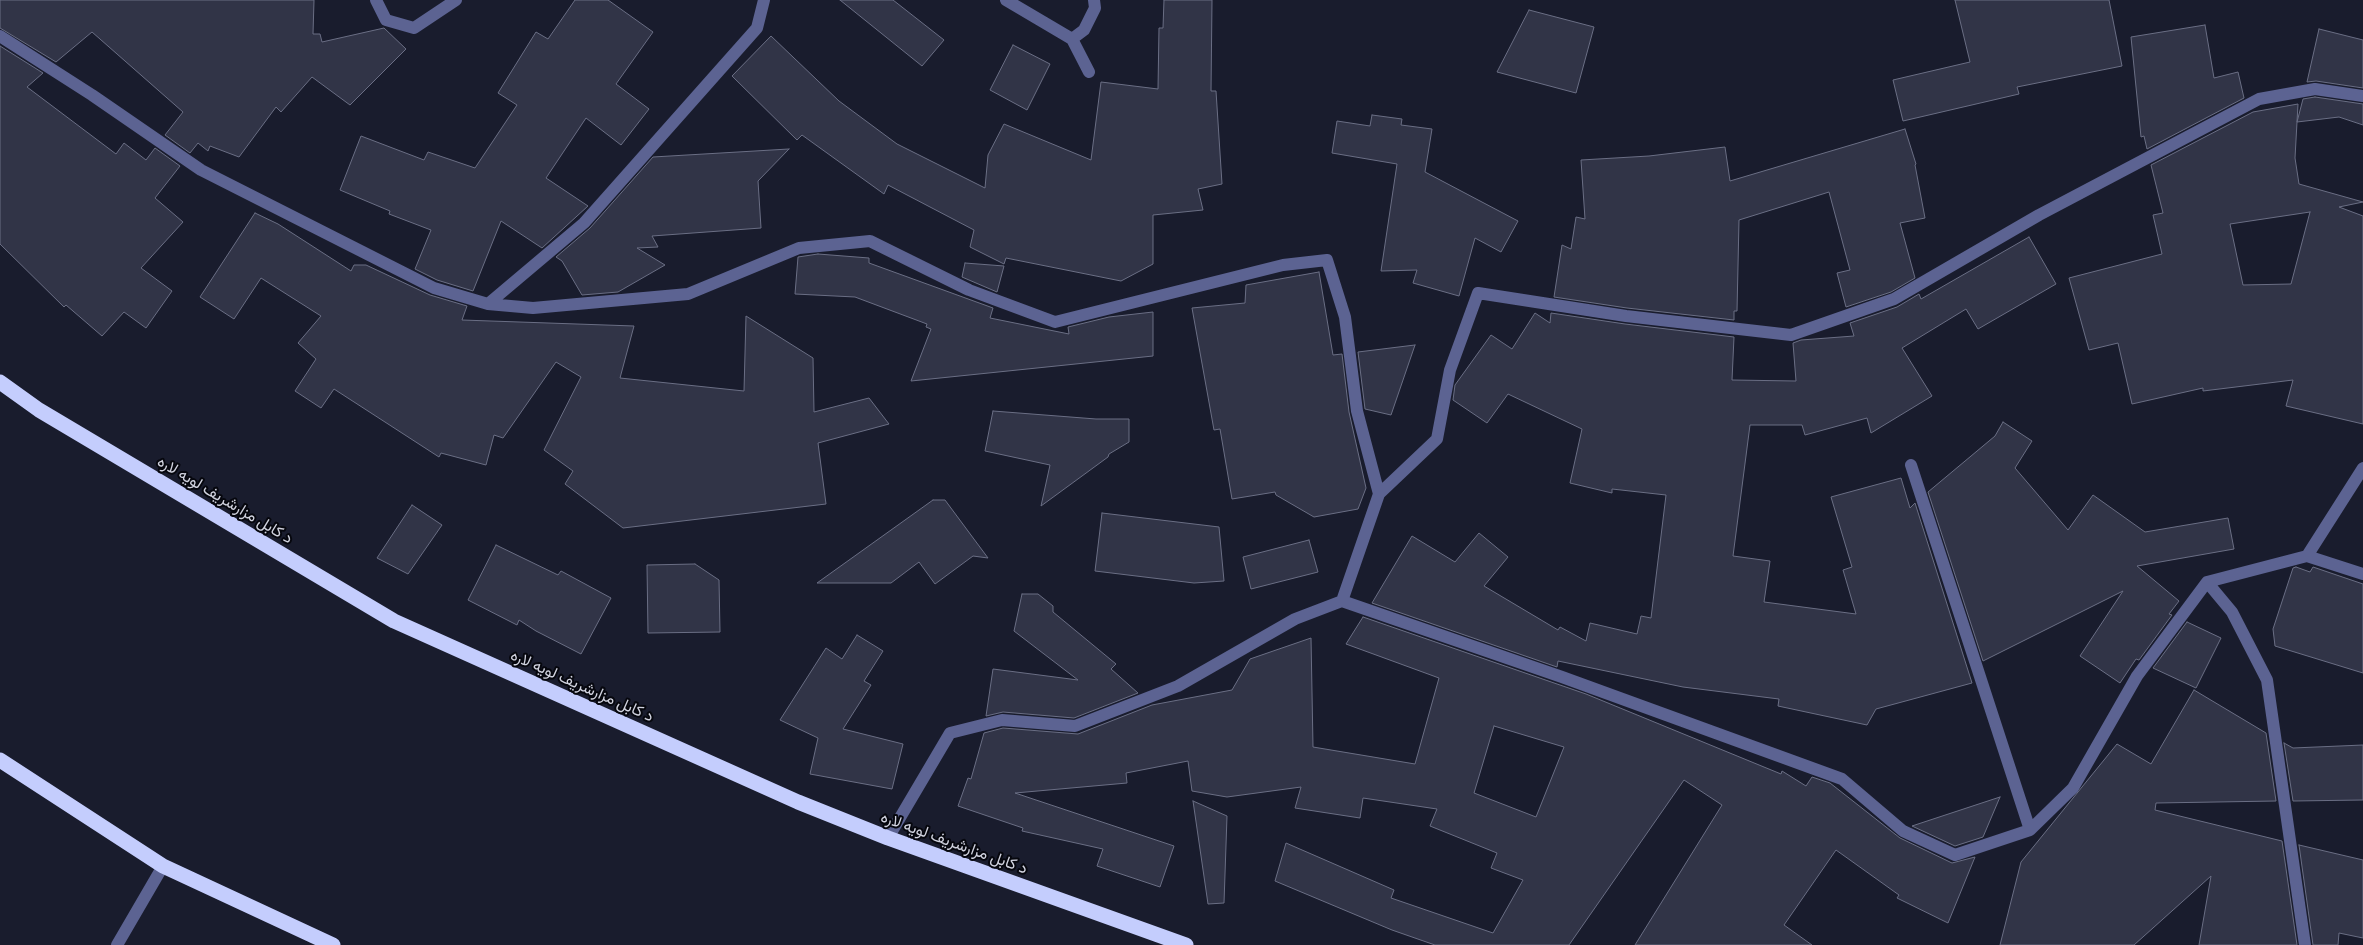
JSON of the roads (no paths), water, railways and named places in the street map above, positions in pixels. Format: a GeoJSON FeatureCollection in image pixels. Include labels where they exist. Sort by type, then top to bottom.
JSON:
{"type":"FeatureCollection","features":[{"type":"Feature","properties":{"kind":"highway","name":"د کابل مزارشریف لویه لاره"},"geometry":{"type":"LineString","coordinates":[[0,382],[39,410],[394,621],[798,802],[888,838],[1186,945]]}},
{"type":"Feature","properties":{"kind":"highway"},"geometry":{"type":"LineString","coordinates":[[0,760],[163,866],[333,945]]}},
{"type":"Feature","properties":{"kind":"street"},"geometry":{"type":"LineString","coordinates":[[376,0],[386,20],[414,28],[456,0]]}},
{"type":"Feature","properties":{"kind":"street"},"geometry":{"type":"LineString","coordinates":[[488,304],[584,223],[757,28],[764,0]]}},
{"type":"Feature","properties":{"kind":"street"},"geometry":{"type":"LineString","coordinates":[[1006,0],[1072,39],[1089,72]]}},
{"type":"Feature","properties":{"kind":"street"},"geometry":{"type":"LineString","coordinates":[[1072,39],[1084,30],[1095,8],[1094,0]]}},
{"type":"Feature","properties":{"kind":"street"},"geometry":{"type":"LineString","coordinates":[[0,36],[92,95],[201,170],[434,288],[488,304],[533,308],[688,294],[799,248],[870,241],[968,290],[1055,322],[1283,265],[1327,260],[1345,317],[1357,411],[1379,494]]}},
{"type":"Feature","properties":{"kind":"street"},"geometry":{"type":"LineString","coordinates":[[1342,601],[1379,494],[1437,439],[1450,370],[1478,293],[1626,316],[1791,335],[1894,298],[2039,215],[2259,99],[2315,89],[2363,96]]}},
{"type":"Feature","properties":{"kind":"street"},"geometry":{"type":"LineString","coordinates":[[1911,464],[2030,830]]}},
{"type":"Feature","properties":{"kind":"street"},"geometry":{"type":"LineString","coordinates":[[2307,556],[2363,468]]}},
{"type":"Feature","properties":{"kind":"street"},"geometry":{"type":"LineString","coordinates":[[888,838],[950,733],[1002,720],[1074,726],[1178,686],[1295,619],[1342,601],[1562,677],[1842,779],[1903,831],[1955,855],[2030,830],[2074,788],[2137,676],[2206,582],[2307,556],[2363,574]]}},
{"type":"Feature","properties":{"kind":"street"},"geometry":{"type":"LineString","coordinates":[[2206,582],[2232,612],[2267,680],[2304,945]]}},
{"type":"Feature","properties":{"kind":"street"},"geometry":{"type":"LineString","coordinates":[[117,945],[163,866]]}}]}
